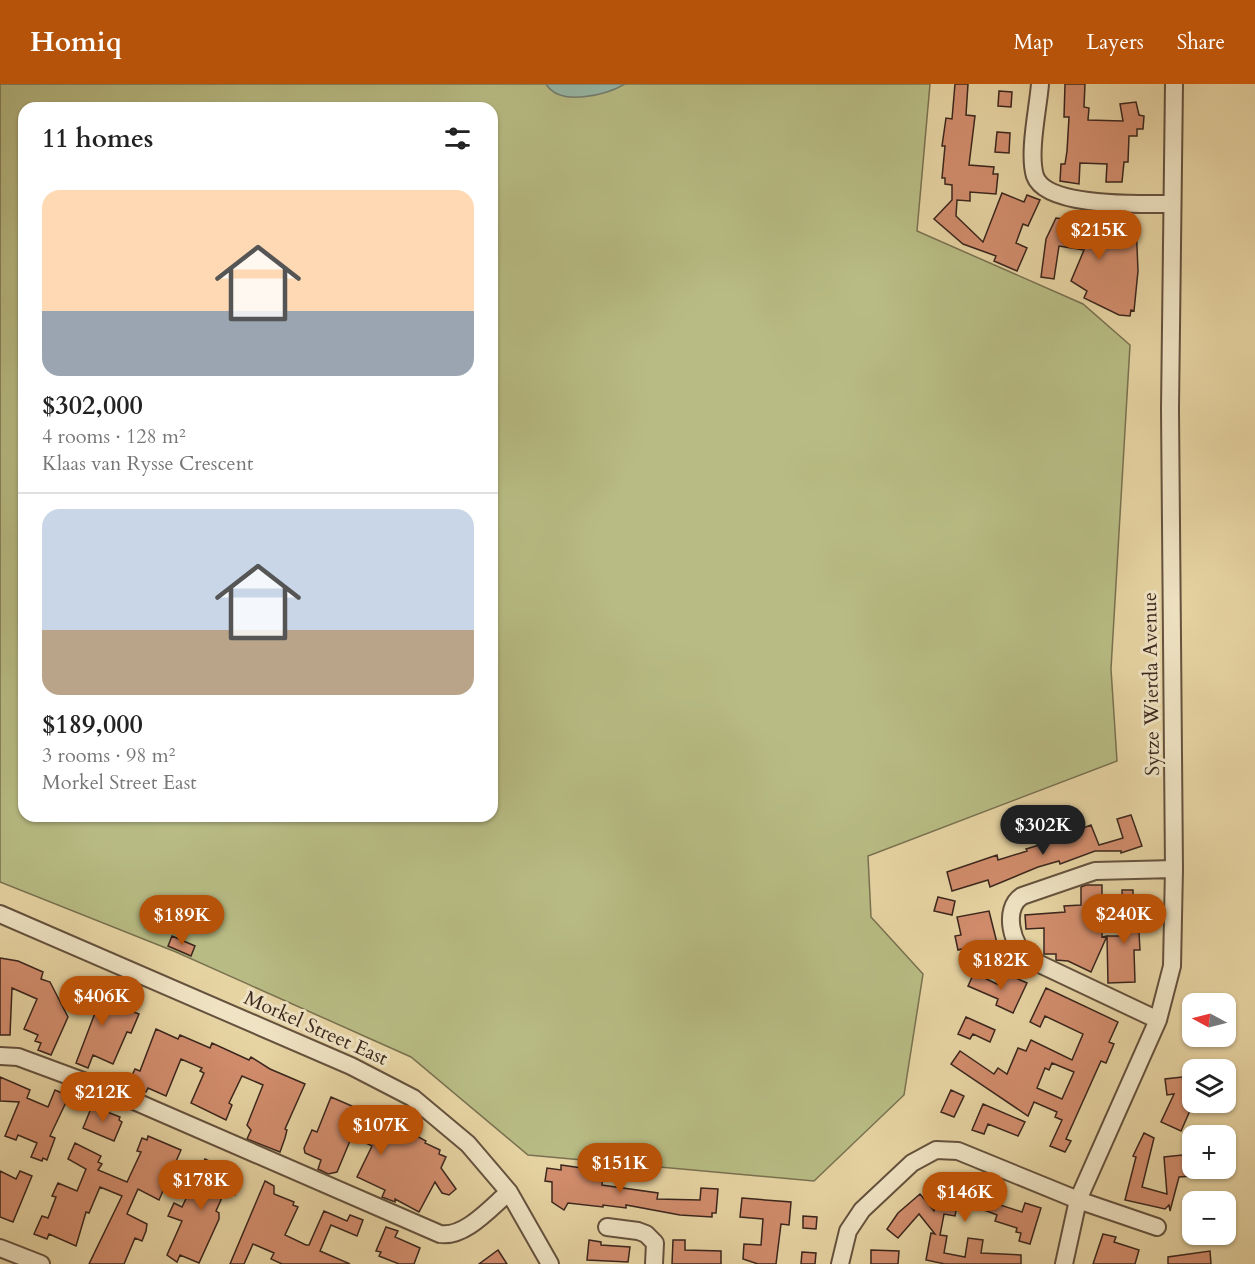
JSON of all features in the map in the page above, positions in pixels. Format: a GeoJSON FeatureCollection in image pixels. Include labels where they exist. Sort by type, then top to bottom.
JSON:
{"type":"FeatureCollection","features":[{"type":"Feature","properties":{"kind":"street"},"geometry":{"type":"LineString","coordinates":[[1040,84],[1033,165],[1037,180],[1042,185],[1056,193],[1092,202],[1170,204]]}},
{"type":"Feature","properties":{"kind":"street","name":"Sytze Wierda Avenue"},"geometry":{"type":"LineString","coordinates":[[1064,1264],[1078,1200],[1158,1020],[1172,966],[1174,869],[1170,204],[1174,84]]}},
{"type":"Feature","properties":{"kind":"street"},"geometry":{"type":"LineString","coordinates":[[1158,1020],[1029,960],[1017,943],[1010,913],[1013,904],[1022,896],[1095,871],[1174,869]]}},
{"type":"Feature","properties":{"kind":"street","name":"Morkel Street East"},"geometry":{"type":"LineString","coordinates":[[0,914],[387,1083],[413,1098],[449,1126],[509,1192],[550,1264]]}},
{"type":"Feature","properties":{"kind":"street"},"geometry":{"type":"LineString","coordinates":[[0,1056],[18,1057],[118,1094],[440,1234],[451,1235],[463,1229],[509,1192]]}},
{"type":"Feature","properties":{"kind":"street"},"geometry":{"type":"LineString","coordinates":[[840,1264],[848,1231],[862,1210],[912,1163],[936,1150],[958,1151],[1078,1200],[1157,1227]]}},
{"type":"Feature","properties":{"kind":"street"},"geometry":{"type":"LineString","coordinates":[[607,1227],[646,1233],[655,1243],[654,1264]]}},
{"type":"Feature","properties":{"kind":"street"},"geometry":{"type":"LineString","coordinates":[[0,1248],[41,1264]]}},
{"type":"Feature","properties":{"kind":"green space"},"geometry":{"type":"Polygon","coordinates":[[[0,84],[930,84],[917,231],[1083,304],[1130,345],[1111,669],[1117,761],[868,856],[871,917],[923,974],[904,1095],[814,1181],[528,1155],[411,1057],[176,952],[0,882],[0,84]]]}},
{"type":"Feature","properties":{"kind":"shaded area"},"geometry":{"type":"Polygon","coordinates":[[[546,84],[625,84],[595,95],[572,97],[553,91],[546,84]]]}},
{"type":"Feature","properties":{"kind":"building"},"geometry":{"type":"Polygon","coordinates":[[[955,84],[968,84],[966,115],[975,116],[969,165],[994,167],[993,174],[998,174],[996,194],[970,192],[970,201],[957,200],[956,216],[983,242],[1002,193],[1024,202],[1027,195],[1040,200],[1028,226],[1023,224],[1016,243],[1027,248],[1017,271],[994,261],[996,256],[963,244],[934,219],[952,200],[952,185],[945,184],[945,178],[942,178],[945,146],[942,146],[946,118],[952,119],[955,84]]]}},
{"type":"Feature","properties":{"kind":"building"},"geometry":{"type":"Polygon","coordinates":[[[1065,84],[1085,84],[1084,107],[1089,108],[1088,120],[1123,121],[1120,104],[1136,102],[1139,115],[1144,116],[1143,129],[1137,129],[1137,136],[1129,136],[1128,162],[1124,162],[1122,182],[1106,182],[1107,164],[1080,163],[1079,184],[1060,181],[1061,164],[1065,164],[1067,151],[1069,117],[1064,117],[1065,84]]]}},
{"type":"Feature","properties":{"kind":"building"},"geometry":{"type":"Polygon","coordinates":[[[999,91],[1012,92],[1011,107],[998,106],[999,91]]]}},
{"type":"Feature","properties":{"kind":"building"},"geometry":{"type":"Polygon","coordinates":[[[997,132],[1010,133],[1009,153],[995,152],[997,132]]]}},
{"type":"Feature","properties":{"kind":"building"},"geometry":{"type":"Polygon","coordinates":[[[1056,218],[1120,226],[1120,221],[1136,222],[1138,271],[1134,311],[1131,310],[1130,316],[1119,315],[1084,298],[1087,291],[1071,281],[1084,250],[1059,246],[1054,279],[1041,277],[1046,239],[1056,218]]]}},
{"type":"Feature","properties":{"kind":"building"},"geometry":{"type":"Polygon","coordinates":[[[1131,815],[1142,846],[1121,853],[1121,851],[1095,851],[1060,864],[1059,861],[1038,867],[990,887],[988,880],[952,891],[947,872],[997,855],[998,860],[1027,851],[1026,849],[1079,833],[1078,830],[1091,825],[1099,845],[1123,838],[1117,819],[1131,815]]]}},
{"type":"Feature","properties":{"kind":"building"},"geometry":{"type":"Polygon","coordinates":[[[1102,885],[1102,937],[1107,936],[1091,972],[1068,961],[1056,960],[1056,954],[1044,954],[1044,928],[1026,929],[1025,915],[1065,912],[1064,906],[1081,905],[1081,887],[1102,885]]]}},
{"type":"Feature","properties":{"kind":"building"},"geometry":{"type":"Polygon","coordinates":[[[1122,890],[1133,890],[1133,909],[1138,915],[1140,950],[1134,950],[1135,982],[1108,983],[1107,936],[1123,936],[1122,890]]]}},
{"type":"Feature","properties":{"kind":"building"},"geometry":{"type":"Polygon","coordinates":[[[938,897],[955,901],[952,915],[934,911],[938,897]]]}},
{"type":"Feature","properties":{"kind":"building"},"geometry":{"type":"Polygon","coordinates":[[[989,911],[998,947],[993,957],[969,964],[962,949],[958,950],[955,936],[961,935],[957,917],[989,911]]]}},
{"type":"Feature","properties":{"kind":"building"},"geometry":{"type":"Polygon","coordinates":[[[172,936],[195,946],[191,956],[168,946],[172,936]]]}},
{"type":"Feature","properties":{"kind":"building"},"geometry":{"type":"Polygon","coordinates":[[[0,958],[18,961],[43,972],[41,979],[50,982],[68,1017],[51,1055],[38,1050],[41,1043],[35,1041],[38,1035],[24,1029],[37,999],[12,988],[10,1035],[0,1035],[0,958]]]}},
{"type":"Feature","properties":{"kind":"building"},"geometry":{"type":"Polygon","coordinates":[[[974,973],[1001,986],[1009,975],[1027,983],[1013,1013],[996,1005],[998,999],[968,986],[974,973]]]}},
{"type":"Feature","properties":{"kind":"building"},"geometry":{"type":"Polygon","coordinates":[[[71,986],[127,1012],[128,1010],[139,1014],[131,1033],[127,1032],[113,1064],[93,1055],[88,1068],[76,1063],[95,1013],[65,1001],[71,986]]]}},
{"type":"Feature","properties":{"kind":"building"},"geometry":{"type":"Polygon","coordinates":[[[1046,988],[1118,1022],[1109,1042],[1114,1044],[1106,1063],[1101,1061],[1066,1139],[1071,1141],[1065,1152],[1050,1146],[1062,1120],[1055,1117],[1057,1112],[1034,1102],[1028,1116],[951,1064],[960,1051],[994,1074],[998,1068],[1007,1074],[1018,1048],[1026,1051],[1031,1040],[1072,1060],[1083,1034],[1045,1016],[1040,1027],[1030,1022],[1046,988]],[[1052,1063],[1049,1070],[1045,1068],[1037,1088],[1062,1099],[1074,1072],[1052,1063]]]}},
{"type":"Feature","properties":{"kind":"building"},"geometry":{"type":"Polygon","coordinates":[[[966,1017],[995,1030],[990,1042],[973,1034],[970,1039],[958,1034],[966,1017]]]}},
{"type":"Feature","properties":{"kind":"building"},"geometry":{"type":"Polygon","coordinates":[[[156,1029],[178,1039],[180,1035],[210,1048],[212,1043],[249,1060],[251,1057],[270,1069],[305,1084],[285,1129],[287,1130],[280,1152],[247,1139],[251,1130],[247,1125],[263,1085],[242,1076],[229,1103],[232,1105],[226,1120],[191,1103],[204,1073],[200,1071],[202,1068],[181,1059],[166,1096],[148,1088],[146,1092],[139,1092],[127,1086],[135,1069],[140,1071],[156,1029]]]}},
{"type":"Feature","properties":{"kind":"building"},"geometry":{"type":"Polygon","coordinates":[[[0,1077],[30,1090],[27,1098],[48,1107],[55,1090],[69,1096],[50,1136],[55,1138],[47,1160],[43,1158],[42,1161],[31,1157],[37,1143],[18,1135],[16,1140],[5,1136],[19,1102],[0,1101],[0,1077]]]}},
{"type":"Feature","properties":{"kind":"building"},"geometry":{"type":"Polygon","coordinates":[[[1182,1077],[1182,1113],[1189,1113],[1181,1131],[1161,1122],[1174,1094],[1167,1095],[1165,1079],[1182,1077]]]}},
{"type":"Feature","properties":{"kind":"building"},"geometry":{"type":"Polygon","coordinates":[[[951,1090],[964,1096],[954,1117],[941,1112],[951,1090]]]}},
{"type":"Feature","properties":{"kind":"building"},"geometry":{"type":"Polygon","coordinates":[[[331,1097],[361,1110],[356,1126],[375,1134],[378,1127],[398,1133],[401,1125],[414,1131],[413,1134],[426,1141],[425,1143],[440,1150],[439,1154],[446,1157],[441,1168],[456,1189],[449,1195],[442,1193],[435,1182],[419,1212],[395,1199],[395,1202],[382,1197],[385,1190],[357,1177],[372,1146],[352,1136],[337,1172],[328,1174],[318,1169],[321,1160],[305,1153],[304,1148],[312,1130],[317,1132],[331,1097]]]}},
{"type":"Feature","properties":{"kind":"building"},"geometry":{"type":"Polygon","coordinates":[[[983,1104],[1025,1122],[1018,1136],[988,1124],[984,1134],[972,1130],[983,1104]]]}},
{"type":"Feature","properties":{"kind":"building"},"geometry":{"type":"Polygon","coordinates":[[[92,1106],[120,1117],[119,1120],[122,1122],[114,1141],[83,1128],[92,1106]]]}},
{"type":"Feature","properties":{"kind":"building"},"geometry":{"type":"Polygon","coordinates":[[[1144,1133],[1154,1138],[1142,1187],[1167,1194],[1164,1157],[1182,1155],[1182,1177],[1179,1177],[1170,1211],[1169,1205],[1165,1209],[1125,1200],[1136,1157],[1133,1156],[1144,1133]]]}},
{"type":"Feature","properties":{"kind":"building"},"geometry":{"type":"Polygon","coordinates":[[[148,1136],[181,1150],[159,1200],[138,1189],[127,1214],[147,1224],[146,1231],[142,1241],[135,1238],[124,1264],[89,1264],[122,1196],[100,1187],[89,1213],[86,1212],[76,1246],[49,1234],[47,1239],[34,1234],[42,1216],[48,1218],[56,1197],[52,1196],[58,1183],[77,1191],[86,1169],[68,1159],[75,1143],[101,1156],[98,1162],[102,1164],[98,1170],[127,1182],[141,1152],[137,1151],[142,1138],[147,1140],[148,1136]]]}},
{"type":"Feature","properties":{"kind":"building"},"geometry":{"type":"Polygon","coordinates":[[[205,1159],[241,1177],[235,1195],[225,1191],[216,1211],[219,1213],[219,1219],[199,1263],[180,1255],[177,1262],[167,1255],[182,1221],[168,1216],[174,1203],[182,1207],[205,1159]]]}},
{"type":"Feature","properties":{"kind":"building"},"geometry":{"type":"Polygon","coordinates":[[[561,1165],[603,1171],[602,1185],[658,1193],[657,1199],[700,1200],[701,1188],[718,1189],[716,1213],[712,1213],[712,1217],[680,1215],[626,1205],[626,1208],[568,1203],[564,1210],[552,1202],[552,1182],[545,1181],[547,1168],[561,1170],[561,1165]]]}},
{"type":"Feature","properties":{"kind":"building"},"geometry":{"type":"Polygon","coordinates":[[[0,1171],[16,1179],[20,1171],[32,1176],[13,1222],[0,1217],[0,1171]]]}},
{"type":"Feature","properties":{"kind":"building"},"geometry":{"type":"Polygon","coordinates":[[[944,1175],[961,1179],[961,1182],[965,1183],[964,1188],[989,1197],[988,1201],[1022,1212],[1025,1203],[1041,1208],[1030,1244],[1019,1241],[1021,1233],[1016,1232],[1017,1228],[995,1221],[997,1215],[958,1200],[955,1216],[944,1214],[940,1235],[947,1236],[944,1253],[965,1257],[968,1238],[983,1240],[981,1253],[1021,1255],[1021,1264],[945,1264],[926,1260],[931,1233],[935,1234],[919,1214],[898,1238],[887,1229],[898,1213],[920,1194],[934,1211],[944,1175]]]}},
{"type":"Feature","properties":{"kind":"building"},"geometry":{"type":"Polygon","coordinates":[[[265,1181],[274,1186],[274,1194],[294,1202],[293,1205],[298,1207],[285,1235],[306,1245],[309,1245],[324,1211],[347,1221],[350,1215],[363,1220],[357,1236],[331,1225],[320,1251],[350,1264],[282,1264],[271,1259],[274,1253],[253,1244],[244,1264],[230,1264],[265,1181]]]}},
{"type":"Feature","properties":{"kind":"building"},"geometry":{"type":"Polygon","coordinates":[[[742,1198],[791,1202],[789,1225],[781,1224],[776,1264],[758,1264],[743,1259],[744,1244],[761,1245],[763,1219],[740,1217],[742,1198]]]}},
{"type":"Feature","properties":{"kind":"building"},"geometry":{"type":"Polygon","coordinates":[[[803,1216],[817,1217],[816,1229],[803,1228],[803,1216]]]}},
{"type":"Feature","properties":{"kind":"building"},"geometry":{"type":"Polygon","coordinates":[[[386,1227],[398,1231],[395,1237],[420,1248],[414,1264],[399,1264],[379,1256],[381,1252],[376,1251],[386,1227]]]}},
{"type":"Feature","properties":{"kind":"building"},"geometry":{"type":"Polygon","coordinates":[[[1103,1234],[1116,1237],[1114,1242],[1139,1250],[1135,1264],[1093,1264],[1103,1234]]]}},
{"type":"Feature","properties":{"kind":"building"},"geometry":{"type":"Polygon","coordinates":[[[589,1240],[601,1242],[601,1245],[630,1247],[628,1262],[587,1260],[589,1240]]]}},
{"type":"Feature","properties":{"kind":"building"},"geometry":{"type":"Polygon","coordinates":[[[673,1240],[685,1240],[685,1250],[721,1251],[721,1264],[672,1264],[673,1240]]]}},
{"type":"Feature","properties":{"kind":"building"},"geometry":{"type":"Polygon","coordinates":[[[498,1250],[507,1264],[479,1264],[498,1250]]]}},
{"type":"Feature","properties":{"kind":"building"},"geometry":{"type":"Polygon","coordinates":[[[871,1250],[899,1251],[898,1264],[871,1264],[871,1250]]]}},
{"type":"Feature","properties":{"kind":"building"},"geometry":{"type":"Polygon","coordinates":[[[1210,1251],[1211,1264],[1168,1264],[1168,1257],[1210,1251]]]}},
{"type":"Feature","properties":{"kind":"building"},"geometry":{"type":"Polygon","coordinates":[[[802,1252],[816,1253],[815,1264],[801,1264],[802,1252]]]}}]}
